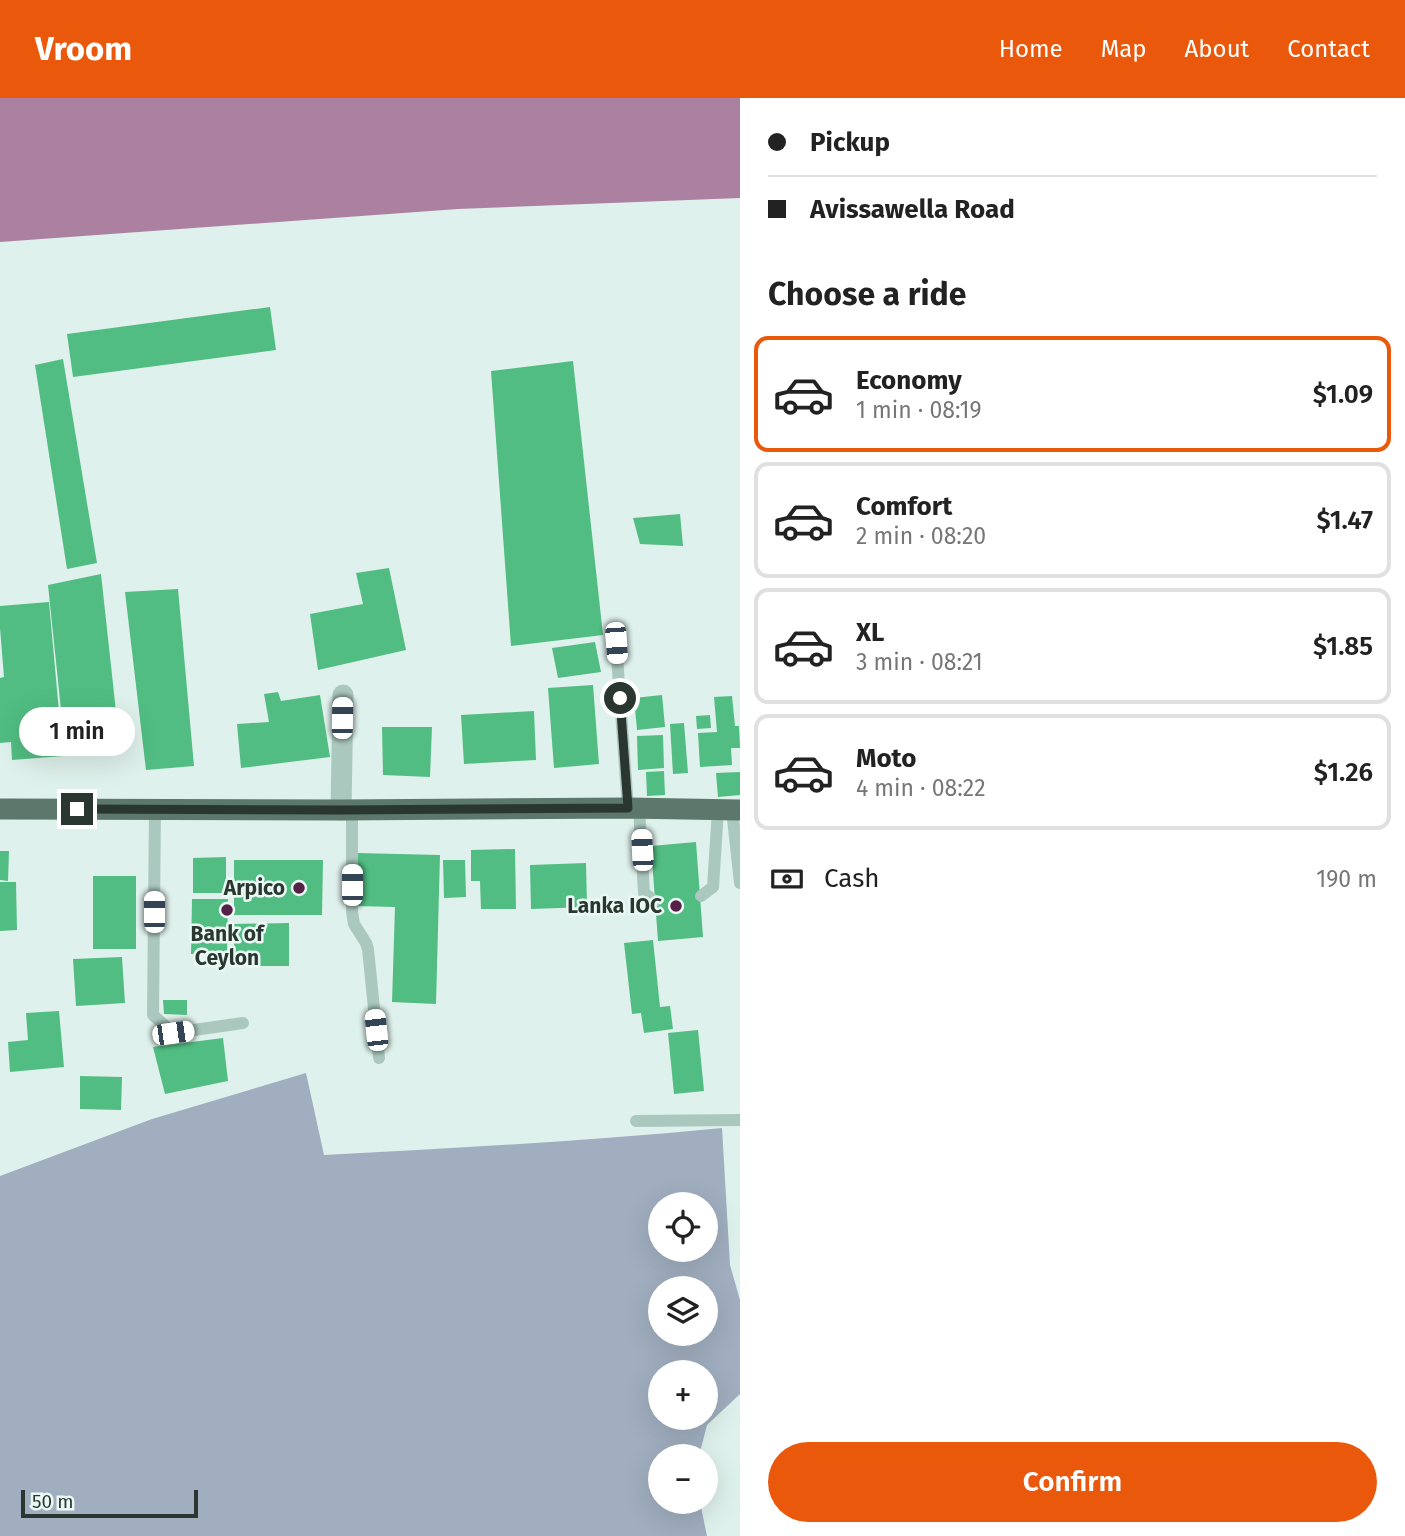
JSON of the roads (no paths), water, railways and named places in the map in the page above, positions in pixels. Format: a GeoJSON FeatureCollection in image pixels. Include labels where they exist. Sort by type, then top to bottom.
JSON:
{"type":"FeatureCollection","features":[{"type":"Feature","properties":{"kind":"main road"},"geometry":{"type":"LineString","coordinates":[[0,809],[730,810]]}},
{"type":"Feature","properties":{"kind":"street"},"geometry":{"type":"LineString","coordinates":[[342,695],[346,810]]}},
{"type":"Feature","properties":{"kind":"lane"},"geometry":{"type":"LineString","coordinates":[[616,643],[644,892],[655,901]]}},
{"type":"Feature","properties":{"kind":"lane"},"geometry":{"type":"LineString","coordinates":[[155,808],[153,1015],[173,1033],[243,1023]]}},
{"type":"Feature","properties":{"kind":"lane"},"geometry":{"type":"LineString","coordinates":[[346,810],[352,911],[354,924],[368,949],[379,1058]]}},
{"type":"Feature","properties":{"kind":"lane"},"geometry":{"type":"LineString","coordinates":[[730,810],[740,883]]}},
{"type":"Feature","properties":{"kind":"lane"},"geometry":{"type":"LineString","coordinates":[[701,896],[713,887],[730,810]]}},
{"type":"Feature","properties":{"kind":"lane"},"geometry":{"type":"LineString","coordinates":[[636,1121],[740,1120]]}},
{"type":"Feature","properties":{"kind":"place","name":"Arpico"},"geometry":{"type":"Point","coordinates":[299,888]}},
{"type":"Feature","properties":{"kind":"place","name":"Lanka IOC"},"geometry":{"type":"Point","coordinates":[676,906]}},
{"type":"Feature","properties":{"kind":"place","name":"Bank of Ceylon"},"geometry":{"type":"Point","coordinates":[227,910]}}]}
